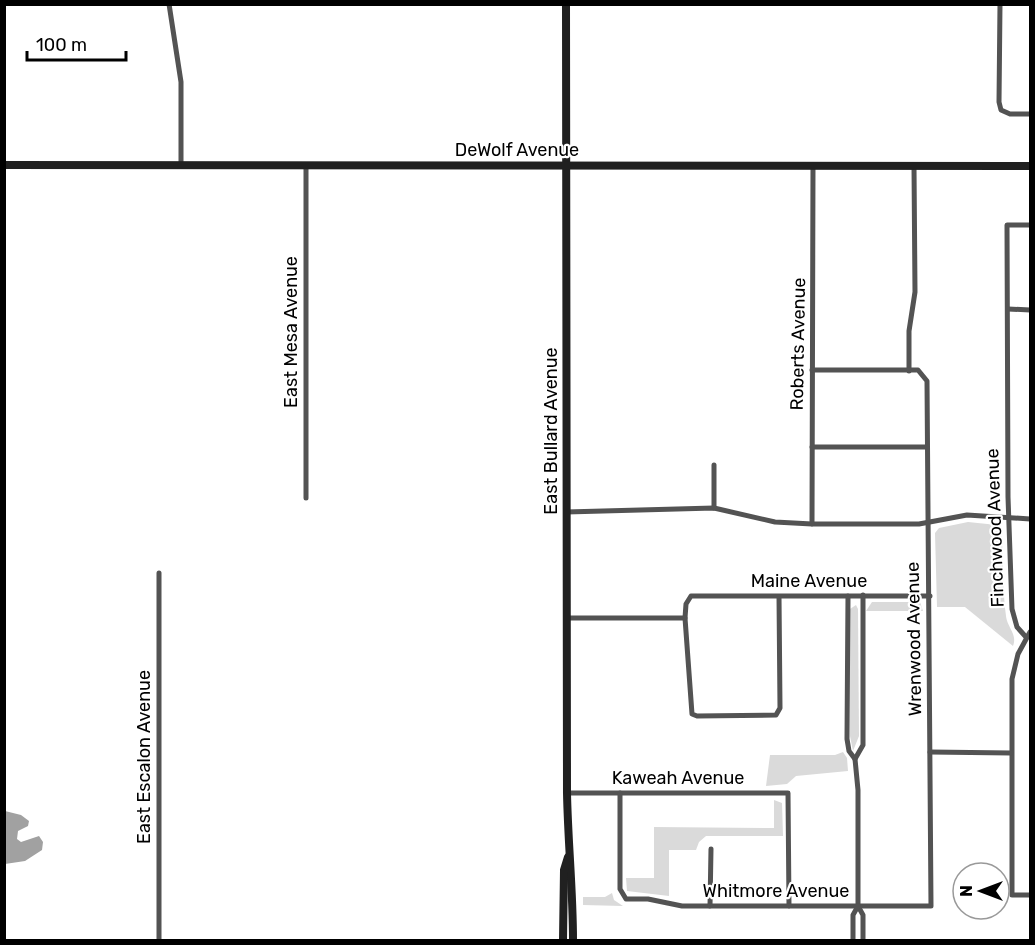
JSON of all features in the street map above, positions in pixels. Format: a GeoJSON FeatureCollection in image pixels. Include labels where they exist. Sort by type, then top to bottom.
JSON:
{"type":"FeatureCollection","features":[{"type":"Feature","properties":{"kind":"street"},"geometry":{"type":"LineString","coordinates":[[169,4],[181,82],[181,165]]}},
{"type":"Feature","properties":{"kind":"street","name":"East Bullard Avenue"},"geometry":{"type":"LineString","coordinates":[[566,4],[567,793],[568,857],[572,869],[573,940]]}},
{"type":"Feature","properties":{"kind":"street"},"geometry":{"type":"LineString","coordinates":[[1000,4],[999,102],[1001,110],[1010,114],[1030,114]]}},
{"type":"Feature","properties":{"kind":"street","name":"DeWolf Avenue"},"geometry":{"type":"LineString","coordinates":[[4,165],[1030,166]]}},
{"type":"Feature","properties":{"kind":"street","name":"East Mesa Avenue"},"geometry":{"type":"LineString","coordinates":[[306,165],[306,498]]}},
{"type":"Feature","properties":{"kind":"street","name":"Roberts Avenue"},"geometry":{"type":"LineString","coordinates":[[812,524],[812,370],[815,306],[813,165]]}},
{"type":"Feature","properties":{"kind":"street"},"geometry":{"type":"LineString","coordinates":[[812,370],[909,370],[909,331],[915,292],[914,166]]}},
{"type":"Feature","properties":{"kind":"street","name":"Finchwood Avenue"},"geometry":{"type":"LineString","coordinates":[[1030,225],[1007,225],[1008,519],[1013,615],[1017,627],[1028,635],[1018,654],[1012,679],[1012,895],[1030,895]]}},
{"type":"Feature","properties":{"kind":"street"},"geometry":{"type":"LineString","coordinates":[[1008,309],[1030,310]]}},
{"type":"Feature","properties":{"kind":"street","name":"Wrenwood Avenue"},"geometry":{"type":"LineString","coordinates":[[909,370],[923,373],[927,381],[926,523],[930,596],[931,906]]}},
{"type":"Feature","properties":{"kind":"street"},"geometry":{"type":"LineString","coordinates":[[812,447],[927,447]]}},
{"type":"Feature","properties":{"kind":"street"},"geometry":{"type":"LineString","coordinates":[[714,465],[714,508]]}},
{"type":"Feature","properties":{"kind":"street"},"geometry":{"type":"LineString","coordinates":[[566,512],[714,508],[775,522],[812,524],[926,523],[968,514],[1030,519]]}},
{"type":"Feature","properties":{"kind":"street","name":"East Escalon Avenue"},"geometry":{"type":"LineString","coordinates":[[159,573],[159,940]]}},
{"type":"Feature","properties":{"kind":"street"},"geometry":{"type":"LineString","coordinates":[[855,759],[863,745],[862,595]]}},
{"type":"Feature","properties":{"kind":"street","name":"Maine Avenue"},"geometry":{"type":"LineString","coordinates":[[686,618],[688,598],[691,596],[930,596]]}},
{"type":"Feature","properties":{"kind":"street"},"geometry":{"type":"LineString","coordinates":[[566,618],[686,618],[692,714],[697,716],[777,715],[780,708],[779,596]]}},
{"type":"Feature","properties":{"kind":"street"},"geometry":{"type":"LineString","coordinates":[[848,596],[847,739],[849,752],[855,759],[858,790],[858,906],[853,915],[853,940]]}},
{"type":"Feature","properties":{"kind":"street"},"geometry":{"type":"LineString","coordinates":[[930,752],[1011,753]]}},
{"type":"Feature","properties":{"kind":"street","name":"Kaweah Avenue"},"geometry":{"type":"LineString","coordinates":[[567,793],[788,793],[789,906]]}},
{"type":"Feature","properties":{"kind":"street","name":"Whitmore Avenue"},"geometry":{"type":"LineString","coordinates":[[620,793],[620,889],[622,896],[682,906],[931,906]]}},
{"type":"Feature","properties":{"kind":"street"},"geometry":{"type":"LineString","coordinates":[[710,906],[711,849]]}},
{"type":"Feature","properties":{"kind":"street","name":"East Bullard Avenue"},"geometry":{"type":"LineString","coordinates":[[563,940],[564,870],[568,857]]}},
{"type":"Feature","properties":{"kind":"street"},"geometry":{"type":"LineString","coordinates":[[858,906],[863,915],[863,940]]}},
{"type":"Feature","properties":{"kind":"shaded area"},"geometry":{"type":"Polygon","coordinates":[[[968,522],[997,525],[1001,530],[1005,605],[1007,620],[1014,638],[1013,646],[965,607],[937,607],[935,533],[939,528],[968,522]]]}},
{"type":"Feature","properties":{"kind":"shaded area"},"geometry":{"type":"Polygon","coordinates":[[[872,602],[920,602],[923,611],[866,611],[872,602]]]}},
{"type":"Feature","properties":{"kind":"shaded area"},"geometry":{"type":"Polygon","coordinates":[[[856,605],[858,609],[859,736],[853,751],[850,736],[850,609],[856,605]]]}},
{"type":"Feature","properties":{"kind":"shaded area"},"geometry":{"type":"Polygon","coordinates":[[[843,752],[847,758],[848,771],[796,776],[787,784],[766,786],[770,755],[835,755],[843,752]]]}},
{"type":"Feature","properties":{"kind":"shaded area"},"geometry":{"type":"Polygon","coordinates":[[[774,800],[782,803],[783,836],[706,836],[699,842],[696,850],[669,850],[669,896],[627,891],[626,878],[654,878],[654,827],[774,828],[774,800]]]}},
{"type":"Feature","properties":{"kind":"shaded area"},"geometry":{"type":"Polygon","coordinates":[[[5,811],[21,815],[29,821],[28,826],[18,831],[17,839],[21,842],[39,836],[43,842],[42,850],[25,861],[5,864],[5,811]]]}},
{"type":"Feature","properties":{"kind":"shaded area"},"geometry":{"type":"Polygon","coordinates":[[[612,893],[614,900],[623,906],[583,905],[583,897],[605,897],[612,893]]]}}]}
